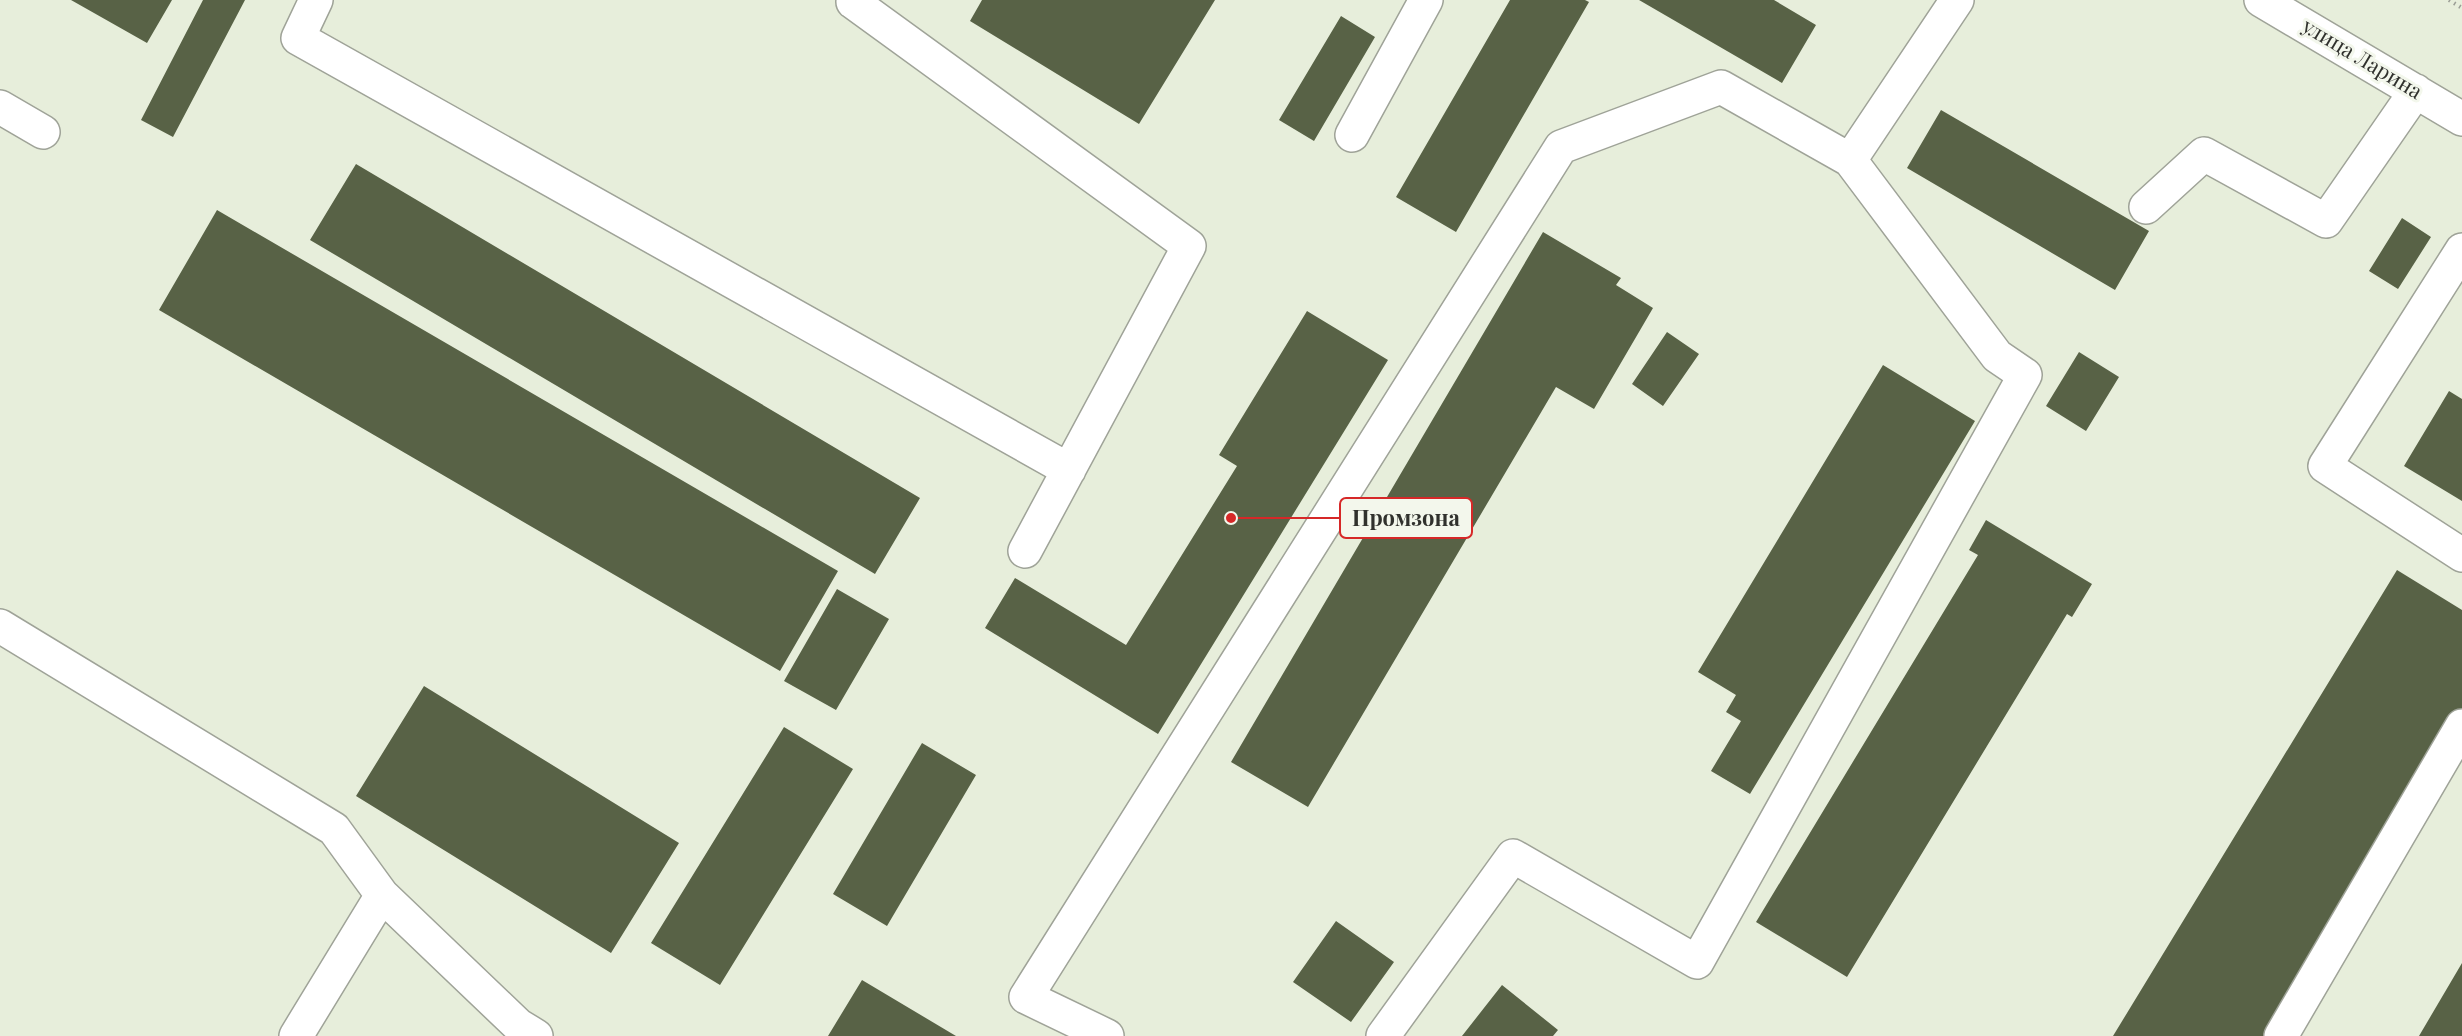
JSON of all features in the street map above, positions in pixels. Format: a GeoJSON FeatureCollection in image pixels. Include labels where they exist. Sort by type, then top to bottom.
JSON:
{"type":"FeatureCollection","features":[{"type":"Feature","properties":{"kind":"street"},"geometry":{"type":"LineString","coordinates":[[316,0],[298,38],[1069,470]]}},
{"type":"Feature","properties":{"kind":"street"},"geometry":{"type":"LineString","coordinates":[[1352,135],[1426,0]]}},
{"type":"Feature","properties":{"kind":"street"},"geometry":{"type":"LineString","coordinates":[[1850,160],[1957,0]]}},
{"type":"Feature","properties":{"kind":"street","name":"улица Ларина"},"geometry":{"type":"LineString","coordinates":[[2261,0],[2462,119]]}},
{"type":"Feature","properties":{"kind":"street"},"geometry":{"type":"LineString","coordinates":[[852,1],[1189,246],[1025,551]]}},
{"type":"Feature","properties":{"kind":"street"},"geometry":{"type":"LineString","coordinates":[[1107,1036],[1026,997],[1561,147],[1722,87],[1850,160],[1997,356],[2025,375],[1696,962],[1513,856],[1383,1036]]}},
{"type":"Feature","properties":{"kind":"street"},"geometry":{"type":"LineString","coordinates":[[2146,207],[2204,154],[2326,221],[2416,92]]}},
{"type":"Feature","properties":{"kind":"street"},"geometry":{"type":"LineString","coordinates":[[0,107],[43,132]]}},
{"type":"Feature","properties":{"kind":"street"},"geometry":{"type":"LineString","coordinates":[[2462,250],[2325,466],[2462,555]]}},
{"type":"Feature","properties":{"kind":"street"},"geometry":{"type":"LineString","coordinates":[[0,626],[334,829],[382,895],[518,1025],[536,1036]]}},
{"type":"Feature","properties":{"kind":"street"},"geometry":{"type":"LineString","coordinates":[[2281,1036],[2462,726]]}},
{"type":"Feature","properties":{"kind":"street"},"geometry":{"type":"LineString","coordinates":[[296,1036],[382,895]]}},
{"type":"Feature","properties":{"kind":"path"},"geometry":{"type":"LineString","coordinates":[[2449,0],[2462,8]]}},
{"type":"Feature","properties":{"kind":"shaded area"},"geometry":{"type":"Polygon","coordinates":[[[0,0],[2462,0],[2462,1036],[0,1036],[0,0]]]}},
{"type":"Feature","properties":{"kind":"building"},"geometry":{"type":"Polygon","coordinates":[[[71,0],[172,0],[147,43],[71,0]]]}},
{"type":"Feature","properties":{"kind":"building"},"geometry":{"type":"Polygon","coordinates":[[[203,0],[245,0],[173,137],[141,120],[203,0]]]}},
{"type":"Feature","properties":{"kind":"building"},"geometry":{"type":"Polygon","coordinates":[[[982,0],[1215,0],[1139,124],[970,21],[982,0]]]}},
{"type":"Feature","properties":{"kind":"building"},"geometry":{"type":"Polygon","coordinates":[[[1510,0],[1585,0],[1589,2],[1456,232],[1396,197],[1510,0]]]}},
{"type":"Feature","properties":{"kind":"building"},"geometry":{"type":"Polygon","coordinates":[[[1639,0],[1774,0],[1816,25],[1782,83],[1639,0]]]}},
{"type":"Feature","properties":{"kind":"building"},"geometry":{"type":"Polygon","coordinates":[[[1341,16],[1375,37],[1314,141],[1279,120],[1341,16]]]}},
{"type":"Feature","properties":{"kind":"building"},"geometry":{"type":"Polygon","coordinates":[[[1941,110],[2149,231],[2115,290],[1907,168],[1941,110]]]}},
{"type":"Feature","properties":{"kind":"building"},"geometry":{"type":"Polygon","coordinates":[[[356,164],[920,498],[875,574],[310,240],[356,164]]]}},
{"type":"Feature","properties":{"kind":"building"},"geometry":{"type":"Polygon","coordinates":[[[217,210],[838,571],[780,671],[159,310],[217,210]]]}},
{"type":"Feature","properties":{"kind":"building"},"geometry":{"type":"Polygon","coordinates":[[[2402,218],[2431,237],[2398,289],[2369,271],[2402,218]]]}},
{"type":"Feature","properties":{"kind":"building"},"geometry":{"type":"Polygon","coordinates":[[[1543,232],[1621,278],[1616,285],[1653,308],[1594,409],[1556,387],[1308,807],[1231,762],[1543,232]]]}},
{"type":"Feature","properties":{"kind":"building"},"geometry":{"type":"Polygon","coordinates":[[[1307,311],[1388,360],[1158,734],[985,628],[1015,578],[1126,645],[1237,466],[1219,455],[1307,311]]]}},
{"type":"Feature","properties":{"kind":"building"},"geometry":{"type":"Polygon","coordinates":[[[1667,332],[1699,354],[1663,406],[1632,384],[1667,332]]]}},
{"type":"Feature","properties":{"kind":"building"},"geometry":{"type":"Polygon","coordinates":[[[2079,352],[2119,377],[2086,431],[2046,406],[2079,352]]]}},
{"type":"Feature","properties":{"kind":"building"},"geometry":{"type":"Polygon","coordinates":[[[1883,365],[1975,421],[1750,794],[1711,771],[1741,721],[1726,712],[1736,695],[1698,672],[1883,365]]]}},
{"type":"Feature","properties":{"kind":"building"},"geometry":{"type":"Polygon","coordinates":[[[2449,391],[2462,399],[2462,501],[2404,466],[2449,391]]]}},
{"type":"Feature","properties":{"kind":"building"},"geometry":{"type":"Polygon","coordinates":[[[1986,520],[2092,584],[2072,617],[2067,614],[1847,977],[1756,922],[1978,555],[1969,550],[1986,520]]]}},
{"type":"Feature","properties":{"kind":"building"},"geometry":{"type":"Polygon","coordinates":[[[2397,570],[2462,610],[2462,719],[2268,1036],[2113,1036],[2397,570]]]}},
{"type":"Feature","properties":{"kind":"building"},"geometry":{"type":"Polygon","coordinates":[[[837,589],[889,619],[836,710],[784,681],[837,589]]]}},
{"type":"Feature","properties":{"kind":"building"},"geometry":{"type":"Polygon","coordinates":[[[424,686],[679,843],[611,953],[356,796],[424,686]]]}},
{"type":"Feature","properties":{"kind":"building"},"geometry":{"type":"Polygon","coordinates":[[[784,727],[853,769],[720,985],[651,943],[784,727]]]}},
{"type":"Feature","properties":{"kind":"building"},"geometry":{"type":"Polygon","coordinates":[[[922,743],[976,775],[887,926],[833,894],[922,743]]]}},
{"type":"Feature","properties":{"kind":"building"},"geometry":{"type":"Polygon","coordinates":[[[1336,921],[1394,962],[1351,1022],[1293,982],[1336,921]]]}},
{"type":"Feature","properties":{"kind":"building"},"geometry":{"type":"Polygon","coordinates":[[[2462,963],[2462,1036],[2419,1036],[2462,963]]]}},
{"type":"Feature","properties":{"kind":"building"},"geometry":{"type":"Polygon","coordinates":[[[862,980],[956,1036],[828,1036],[862,980]]]}},
{"type":"Feature","properties":{"kind":"building"},"geometry":{"type":"Polygon","coordinates":[[[1502,985],[1558,1030],[1553,1036],[1462,1036],[1502,985]]]}},
{"type":"Feature","properties":{"kind":"place","name":"Промзона"},"geometry":{"type":"Point","coordinates":[1231,518]}}]}
